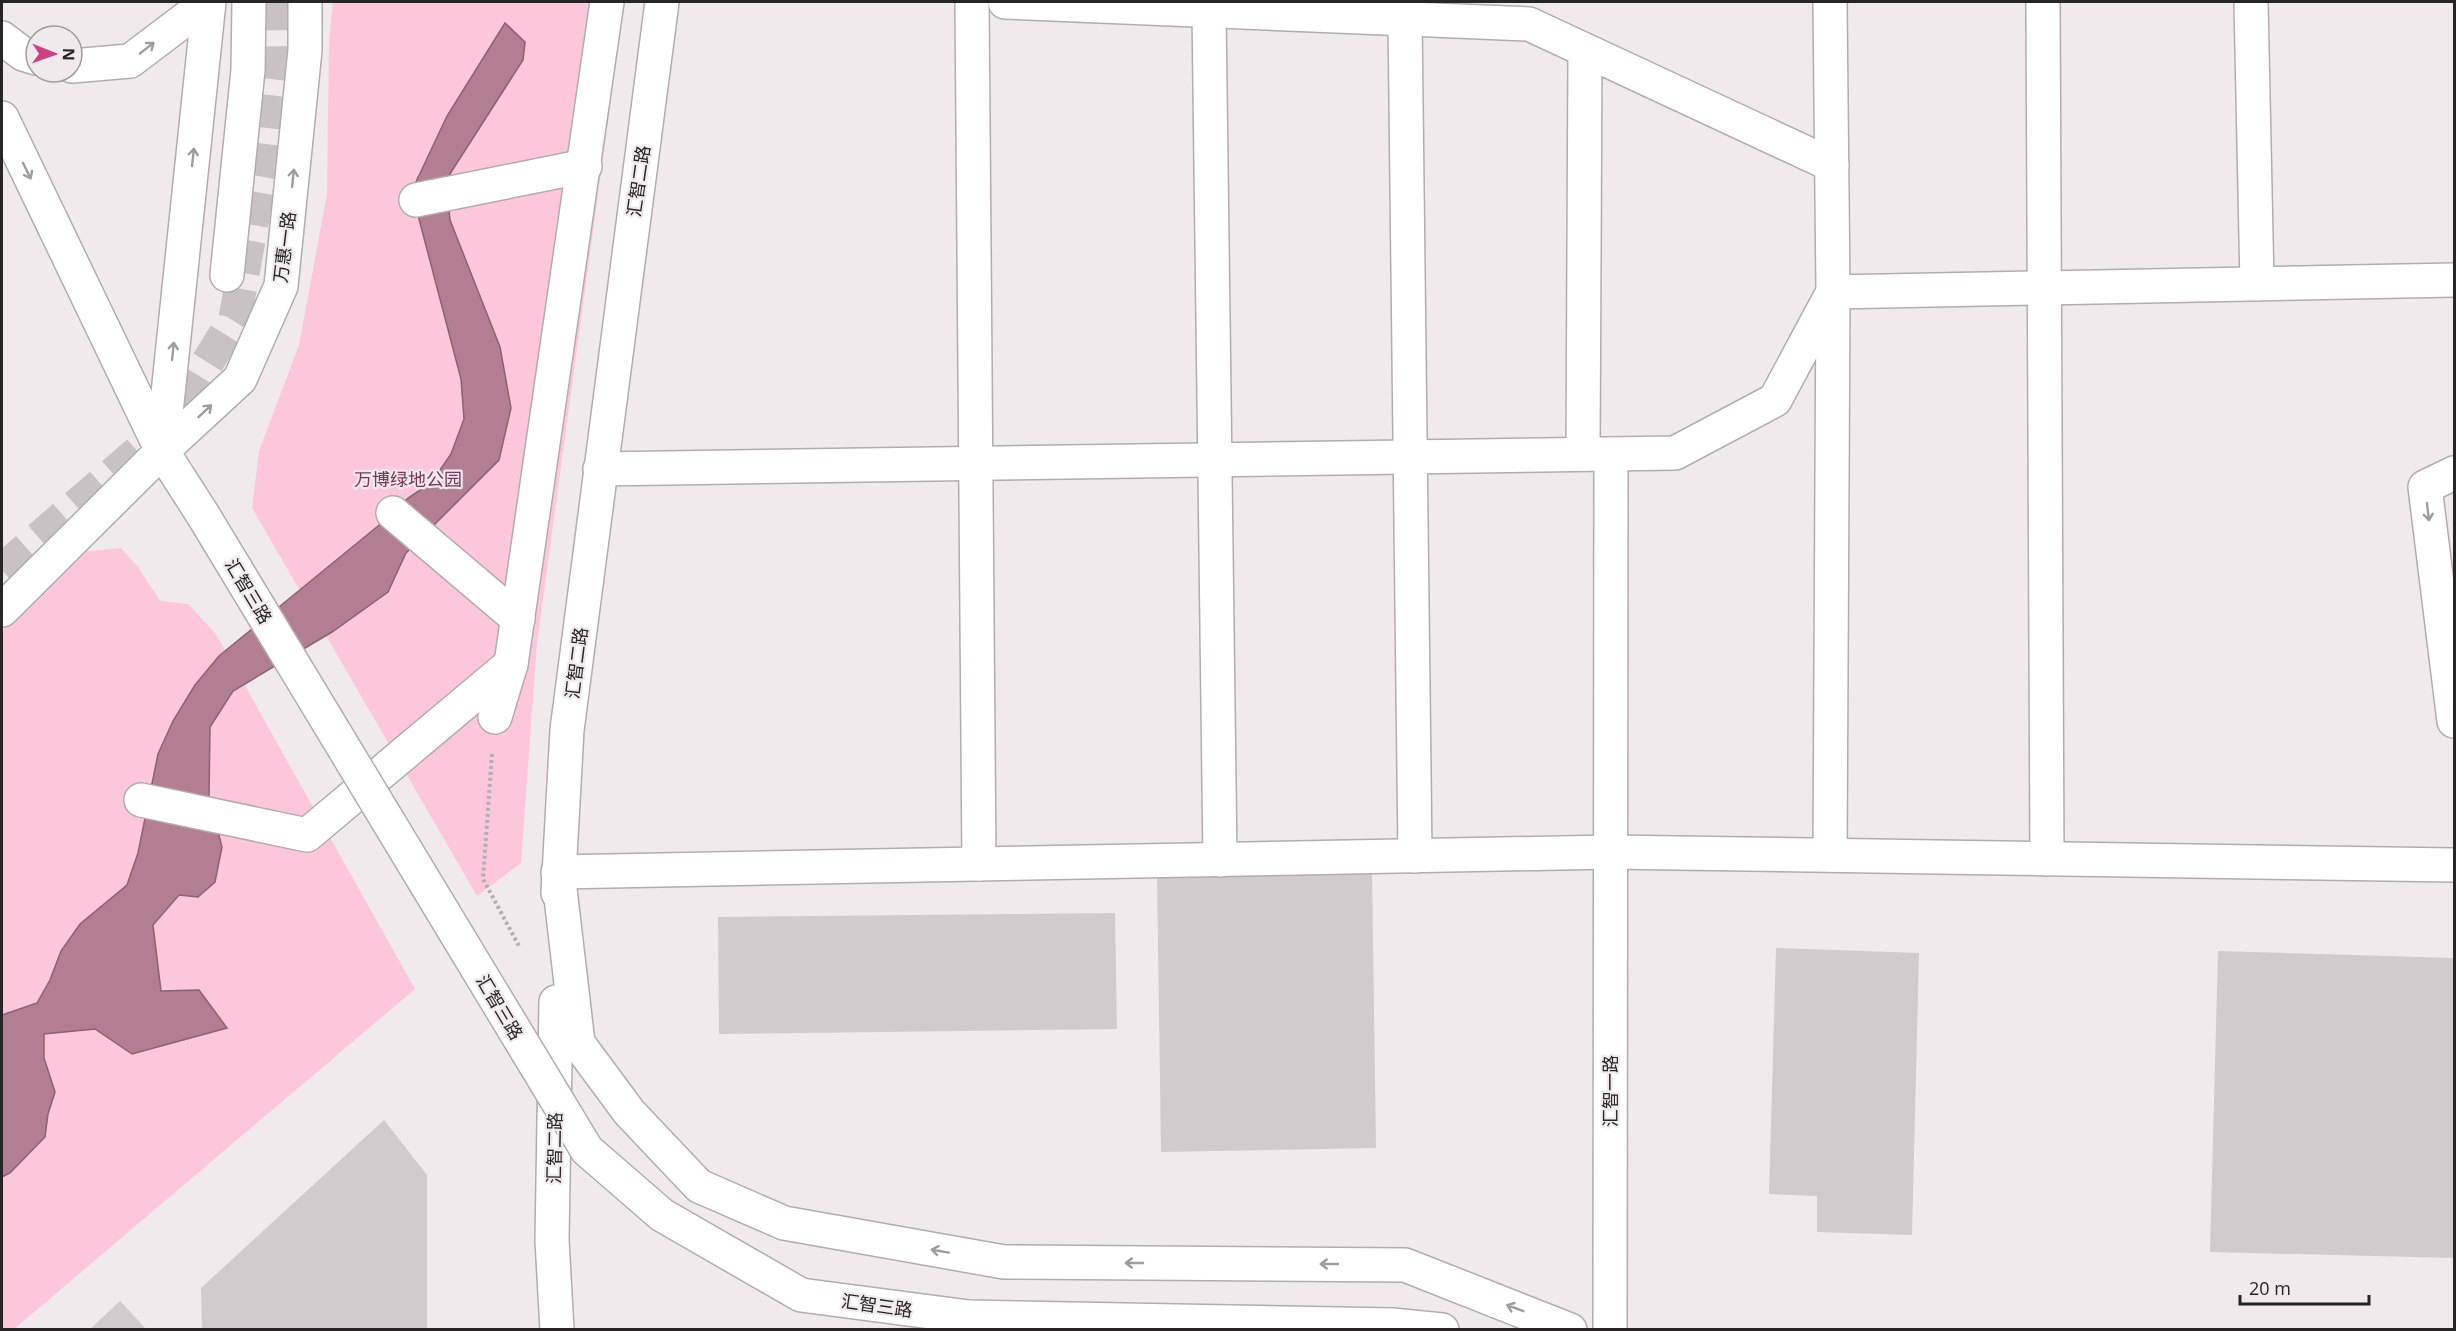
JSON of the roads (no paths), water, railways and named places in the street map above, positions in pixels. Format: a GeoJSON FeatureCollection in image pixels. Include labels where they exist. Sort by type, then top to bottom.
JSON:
{"type":"FeatureCollection","features":[{"type":"Feature","properties":{"kind":"street"},"geometry":{"type":"LineString","coordinates":[[84,65],[130,61],[208,2]]}},
{"type":"Feature","properties":{"kind":"street"},"geometry":{"type":"LineString","coordinates":[[162,451],[208,2]]}},
{"type":"Feature","properties":{"kind":"street"},"geometry":{"type":"LineString","coordinates":[[227,275],[248,70],[249,2]]}},
{"type":"Feature","properties":{"kind":"street","name":"万惠一路"},"geometry":{"type":"LineString","coordinates":[[2,610],[162,451],[240,380],[281,286],[304,50],[305,2]]}},
{"type":"Feature","properties":{"kind":"street"},"geometry":{"type":"LineString","coordinates":[[495,717],[511,664],[607,2]]}},
{"type":"Feature","properties":{"kind":"street","name":"汇智二路"},"geometry":{"type":"LineString","coordinates":[[557,1329],[552,1240],[558,873],[567,730],[662,2]]}},
{"type":"Feature","properties":{"kind":"street"},"geometry":{"type":"LineString","coordinates":[[972,2],[979,864]]}},
{"type":"Feature","properties":{"kind":"street"},"geometry":{"type":"LineString","coordinates":[[1005,2],[1528,24],[1832,165]]}},
{"type":"Feature","properties":{"kind":"street"},"geometry":{"type":"LineString","coordinates":[[1830,2],[1833,292],[1830,855]]}},
{"type":"Feature","properties":{"kind":"street"},"geometry":{"type":"LineString","coordinates":[[2043,2],[2047,859]]}},
{"type":"Feature","properties":{"kind":"street"},"geometry":{"type":"LineString","coordinates":[[2251,2],[2257,284]]}},
{"type":"Feature","properties":{"kind":"street"},"geometry":{"type":"LineString","coordinates":[[1209,10],[1220,860]]}},
{"type":"Feature","properties":{"kind":"street"},"geometry":{"type":"LineString","coordinates":[[1405,18],[1414,856]]}},
{"type":"Feature","properties":{"kind":"street"},"geometry":{"type":"LineString","coordinates":[[2,38],[24,55]]}},
{"type":"Feature","properties":{"kind":"street","name":"汇智一路"},"geometry":{"type":"LineString","coordinates":[[1585,51],[1610,852],[1610,1329]]}},
{"type":"Feature","properties":{"kind":"street","name":"汇智三路"},"geometry":{"type":"LineString","coordinates":[[2,118],[162,451],[203,515],[586,1150],[662,1215],[801,1295],[969,1317],[1392,1325],[1442,1329]]}},
{"type":"Feature","properties":{"kind":"street"},"geometry":{"type":"LineString","coordinates":[[416,200],[585,166]]}},
{"type":"Feature","properties":{"kind":"street"},"geometry":{"type":"LineString","coordinates":[[1833,292],[2454,280]]}},
{"type":"Feature","properties":{"kind":"street"},"geometry":{"type":"LineString","coordinates":[[600,469],[1675,453],[1774,400],[1833,292]]}},
{"type":"Feature","properties":{"kind":"street"},"geometry":{"type":"LineString","coordinates":[[2454,472],[2425,487],[2454,721]]}},
{"type":"Feature","properties":{"kind":"street"},"geometry":{"type":"LineString","coordinates":[[393,513],[518,619]]}},
{"type":"Feature","properties":{"kind":"street"},"geometry":{"type":"LineString","coordinates":[[141,800],[307,835],[511,664]]}},
{"type":"Feature","properties":{"kind":"street"},"geometry":{"type":"LineString","coordinates":[[1570,1329],[1405,1265],[1004,1262],[784,1224],[699,1186],[629,1112],[578,1043],[558,873],[1610,852],[2454,865]]}},
{"type":"Feature","properties":{"kind":"tunnel"},"geometry":{"type":"LineString","coordinates":[[2,570],[139,451],[179,408],[235,318],[261,174],[275,54],[274,2]]}},
{"type":"Feature","properties":{"kind":"park label","name":"万博绿地公园"},"geometry":{"type":"Point","coordinates":[408,479]}}]}
